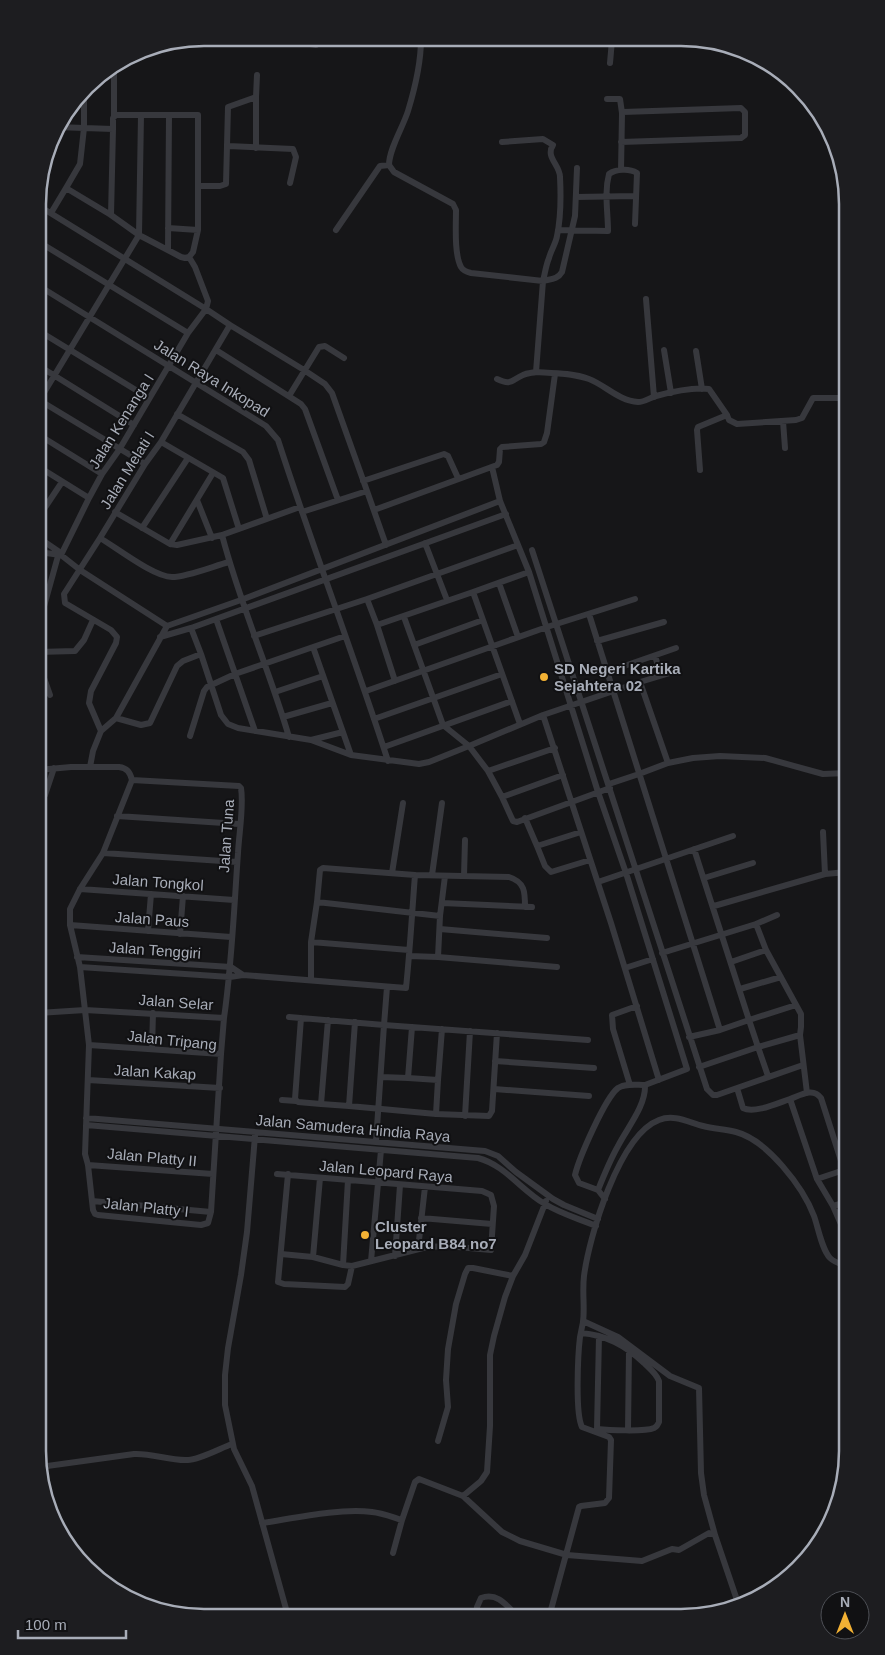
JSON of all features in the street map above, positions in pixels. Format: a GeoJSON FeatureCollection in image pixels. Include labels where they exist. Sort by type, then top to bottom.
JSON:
{"type":"FeatureCollection","features":[{"type":"Feature","properties":{"kind":"street"},"geometry":{"type":"LineString","coordinates":[[610,63],[611,46]]}},
{"type":"Feature","properties":{"kind":"street"},"geometry":{"type":"LineString","coordinates":[[421,47],[420,60],[413,94],[400,134],[390,155],[389,166],[394,172],[453,204],[456,210],[457,252],[463,270],[471,273],[543,280],[555,279],[560,276],[573,231],[577,168]]}},
{"type":"Feature","properties":{"kind":"street"},"geometry":{"type":"LineString","coordinates":[[111,215],[114,75]]}},
{"type":"Feature","properties":{"kind":"street"},"geometry":{"type":"LineString","coordinates":[[256,75],[256,148]]}},
{"type":"Feature","properties":{"kind":"street"},"geometry":{"type":"LineString","coordinates":[[198,186],[220,186],[226,184],[228,108],[256,97]]}},
{"type":"Feature","properties":{"kind":"street"},"geometry":{"type":"LineString","coordinates":[[607,99],[620,99],[622,113],[621,170]]}},
{"type":"Feature","properties":{"kind":"street"},"geometry":{"type":"LineString","coordinates":[[50,213],[80,164],[84,128],[84,103]]}},
{"type":"Feature","properties":{"kind":"street"},"geometry":{"type":"LineString","coordinates":[[621,142],[741,138],[746,135],[746,112],[741,108],[622,113]]}},
{"type":"Feature","properties":{"kind":"street"},"geometry":{"type":"LineString","coordinates":[[46,389],[88,316],[139,235],[141,115]]}},
{"type":"Feature","properties":{"kind":"street"},"geometry":{"type":"LineString","coordinates":[[168,249],[169,115]]}},
{"type":"Feature","properties":{"kind":"street"},"geometry":{"type":"LineString","coordinates":[[114,116],[198,115],[198,230],[194,249],[189,257]]}},
{"type":"Feature","properties":{"kind":"street"},"geometry":{"type":"LineString","coordinates":[[65,129],[113,129]]}},
{"type":"Feature","properties":{"kind":"street"},"geometry":{"type":"LineString","coordinates":[[502,142],[544,139],[553,145],[550,150],[551,156],[558,168],[560,177],[558,230],[543,280],[536,372]]}},
{"type":"Feature","properties":{"kind":"street"},"geometry":{"type":"LineString","coordinates":[[228,146],[293,149],[296,157],[290,182]]}},
{"type":"Feature","properties":{"kind":"street"},"geometry":{"type":"LineString","coordinates":[[336,230],[380,166],[389,166]]}},
{"type":"Feature","properties":{"kind":"street"},"geometry":{"type":"LineString","coordinates":[[558,230],[608,231],[606,197],[609,174],[621,170],[637,173],[635,224]]}},
{"type":"Feature","properties":{"kind":"street"},"geometry":{"type":"LineString","coordinates":[[66,188],[111,215],[139,235],[181,257],[189,257]]}},
{"type":"Feature","properties":{"kind":"street"},"geometry":{"type":"LineString","coordinates":[[576,197],[636,196]]}},
{"type":"Feature","properties":{"kind":"street"},"geometry":{"type":"LineString","coordinates":[[46,210],[325,384],[332,393],[386,545]]}},
{"type":"Feature","properties":{"kind":"street"},"geometry":{"type":"LineString","coordinates":[[168,228],[198,230]]}},
{"type":"Feature","properties":{"kind":"street"},"geometry":{"type":"LineString","coordinates":[[46,246],[188,334]]}},
{"type":"Feature","properties":{"kind":"street"},"geometry":{"type":"LineString","coordinates":[[189,257],[208,301],[206,309]]}},
{"type":"Feature","properties":{"kind":"street","name":"Jalan Raya Inkopad"},"geometry":{"type":"LineString","coordinates":[[46,290],[266,426],[275,435],[366,691],[388,761]]}},
{"type":"Feature","properties":{"kind":"street"},"geometry":{"type":"LineString","coordinates":[[646,299],[654,396]]}},
{"type":"Feature","properties":{"kind":"street","name":"Jalan Kenanga I"},"geometry":{"type":"LineString","coordinates":[[59,556],[102,474],[119,450],[188,334],[206,309]]}},
{"type":"Feature","properties":{"kind":"street","name":"Jalan Melati I"},"geometry":{"type":"LineString","coordinates":[[80,570],[178,414],[230,325]]}},
{"type":"Feature","properties":{"kind":"street"},"geometry":{"type":"LineString","coordinates":[[46,335],[149,398]]}},
{"type":"Feature","properties":{"kind":"street"},"geometry":{"type":"LineString","coordinates":[[289,396],[321,345],[326,346],[344,358]]}},
{"type":"Feature","properties":{"kind":"street"},"geometry":{"type":"LineString","coordinates":[[216,350],[301,404],[305,409],[338,500]]}},
{"type":"Feature","properties":{"kind":"street"},"geometry":{"type":"LineString","coordinates":[[664,350],[671,393]]}},
{"type":"Feature","properties":{"kind":"street"},"geometry":{"type":"LineString","coordinates":[[696,351],[702,389]]}},
{"type":"Feature","properties":{"kind":"street"},"geometry":{"type":"LineString","coordinates":[[46,370],[134,425]]}},
{"type":"Feature","properties":{"kind":"street"},"geometry":{"type":"LineString","coordinates":[[497,379],[507,383],[523,375],[536,372],[580,376],[588,378],[618,396],[638,402],[646,401],[654,396],[709,389],[729,420],[737,424],[796,420],[802,418],[813,398],[839,398]]}},
{"type":"Feature","properties":{"kind":"street"},"geometry":{"type":"LineString","coordinates":[[374,510],[492,467],[499,462],[501,448],[537,445],[544,442],[548,432],[555,374]]}},
{"type":"Feature","properties":{"kind":"street"},"geometry":{"type":"LineString","coordinates":[[46,405],[145,464]]}},
{"type":"Feature","properties":{"kind":"street"},"geometry":{"type":"LineString","coordinates":[[178,414],[247,456],[267,519]]}},
{"type":"Feature","properties":{"kind":"street"},"geometry":{"type":"LineString","coordinates":[[700,470],[698,427],[727,415]]}},
{"type":"Feature","properties":{"kind":"street"},"geometry":{"type":"LineString","coordinates":[[783,421],[786,448]]}},
{"type":"Feature","properties":{"kind":"street"},"geometry":{"type":"LineString","coordinates":[[46,439],[102,474]]}},
{"type":"Feature","properties":{"kind":"street"},"geometry":{"type":"LineString","coordinates":[[160,442],[223,478],[239,529]]}},
{"type":"Feature","properties":{"kind":"street"},"geometry":{"type":"LineString","coordinates":[[363,481],[444,454],[448,456],[458,478]]}},
{"type":"Feature","properties":{"kind":"street"},"geometry":{"type":"LineString","coordinates":[[142,528],[188,458]]}},
{"type":"Feature","properties":{"kind":"street"},"geometry":{"type":"LineString","coordinates":[[492,467],[500,501],[529,572],[547,627],[609,787],[707,1088],[713,1095],[716,1095],[803,1065]]}},
{"type":"Feature","properties":{"kind":"street"},"geometry":{"type":"LineString","coordinates":[[46,472],[89,498]]}},
{"type":"Feature","properties":{"kind":"street"},"geometry":{"type":"LineString","coordinates":[[170,544],[214,473]]}},
{"type":"Feature","properties":{"kind":"street"},"geometry":{"type":"LineString","coordinates":[[46,506],[62,482]]}},
{"type":"Feature","properties":{"kind":"street"},"geometry":{"type":"LineString","coordinates":[[115,512],[170,544],[180,545],[212,538],[267,519],[366,491]]}},
{"type":"Feature","properties":{"kind":"street"},"geometry":{"type":"LineString","coordinates":[[197,500],[212,538]]}},
{"type":"Feature","properties":{"kind":"street"},"geometry":{"type":"LineString","coordinates":[[90,767],[93,751],[101,731],[116,718],[167,626],[241,600],[500,501]]}},
{"type":"Feature","properties":{"kind":"street"},"geometry":{"type":"LineString","coordinates":[[160,637],[245,609],[325,578],[506,514]]}},
{"type":"Feature","properties":{"kind":"street"},"geometry":{"type":"LineString","coordinates":[[222,535],[241,600],[289,736]]}},
{"type":"Feature","properties":{"kind":"street"},"geometry":{"type":"LineString","coordinates":[[100,538],[153,571],[166,576],[178,577],[229,562]]}},
{"type":"Feature","properties":{"kind":"street"},"geometry":{"type":"LineString","coordinates":[[46,543],[58,551],[59,556],[46,600]]}},
{"type":"Feature","properties":{"kind":"street"},"geometry":{"type":"LineString","coordinates":[[425,543],[447,600]]}},
{"type":"Feature","properties":{"kind":"street"},"geometry":{"type":"LineString","coordinates":[[254,636],[368,599],[518,545]]}},
{"type":"Feature","properties":{"kind":"street"},"geometry":{"type":"LineString","coordinates":[[532,550],[557,624],[599,792],[626,872],[687,1069],[645,1085],[630,1084],[618,1088],[613,1093],[597,1120],[575,1178],[579,1182],[598,1190],[605,1199]]}},
{"type":"Feature","properties":{"kind":"street"},"geometry":{"type":"LineString","coordinates":[[46,554],[59,556],[167,626]]}},
{"type":"Feature","properties":{"kind":"street"},"geometry":{"type":"LineString","coordinates":[[80,570],[64,594],[64,601],[111,630],[117,637],[116,643],[89,698],[89,703],[101,731]]}},
{"type":"Feature","properties":{"kind":"street"},"geometry":{"type":"LineString","coordinates":[[377,626],[529,572]]}},
{"type":"Feature","properties":{"kind":"street"},"geometry":{"type":"LineString","coordinates":[[499,583],[518,637]]}},
{"type":"Feature","properties":{"kind":"street"},"geometry":{"type":"LineString","coordinates":[[472,592],[520,724]]}},
{"type":"Feature","properties":{"kind":"street"},"geometry":{"type":"LineString","coordinates":[[368,599],[395,681]]}},
{"type":"Feature","properties":{"kind":"street"},"geometry":{"type":"LineString","coordinates":[[366,691],[491,646],[635,599]]}},
{"type":"Feature","properties":{"kind":"street"},"geometry":{"type":"LineString","coordinates":[[588,614],[720,1030]]}},
{"type":"Feature","properties":{"kind":"street"},"geometry":{"type":"LineString","coordinates":[[404,617],[443,725],[469,746],[488,771],[502,796],[512,821],[517,822],[599,792],[668,763],[703,757],[741,756],[766,758],[823,774],[839,773]]}},
{"type":"Feature","properties":{"kind":"street"},"geometry":{"type":"LineString","coordinates":[[216,619],[255,731]]}},
{"type":"Feature","properties":{"kind":"street"},"geometry":{"type":"LineString","coordinates":[[46,652],[75,651],[84,640],[93,620]]}},
{"type":"Feature","properties":{"kind":"street"},"geometry":{"type":"LineString","coordinates":[[414,645],[483,620]]}},
{"type":"Feature","properties":{"kind":"street"},"geometry":{"type":"LineString","coordinates":[[597,641],[664,622]]}},
{"type":"Feature","properties":{"kind":"street"},"geometry":{"type":"LineString","coordinates":[[191,628],[202,654],[220,715],[224,721],[233,726],[255,731],[311,740],[351,755],[388,761],[423,763],[543,715],[613,690],[670,673]]}},
{"type":"Feature","properties":{"kind":"street"},"geometry":{"type":"LineString","coordinates":[[190,736],[204,691],[211,685],[235,674],[346,636]]}},
{"type":"Feature","properties":{"kind":"street"},"geometry":{"type":"LineString","coordinates":[[313,647],[351,755]]}},
{"type":"Feature","properties":{"kind":"street"},"geometry":{"type":"LineString","coordinates":[[607,672],[676,648]]}},
{"type":"Feature","properties":{"kind":"street"},"geometry":{"type":"LineString","coordinates":[[116,718],[141,725],[150,723],[178,666],[183,661],[202,654]]}},
{"type":"Feature","properties":{"kind":"street"},"geometry":{"type":"LineString","coordinates":[[654,656],[661,675]]}},
{"type":"Feature","properties":{"kind":"street"},"geometry":{"type":"LineString","coordinates":[[374,719],[502,674]]}},
{"type":"Feature","properties":{"kind":"street"},"geometry":{"type":"LineString","coordinates":[[274,692],[323,676]]}},
{"type":"Feature","properties":{"kind":"street"},"geometry":{"type":"LineString","coordinates":[[640,682],[668,763]]}},
{"type":"Feature","properties":{"kind":"street"},"geometry":{"type":"LineString","coordinates":[[46,683],[50,695]]}},
{"type":"Feature","properties":{"kind":"street"},"geometry":{"type":"LineString","coordinates":[[384,747],[512,701]]}},
{"type":"Feature","properties":{"kind":"street"},"geometry":{"type":"LineString","coordinates":[[283,717],[332,703]]}},
{"type":"Feature","properties":{"kind":"street"},"geometry":{"type":"LineString","coordinates":[[543,715],[598,882],[659,1080]]}},
{"type":"Feature","properties":{"kind":"street"},"geometry":{"type":"LineString","coordinates":[[311,740],[343,732]]}},
{"type":"Feature","properties":{"kind":"street"},"geometry":{"type":"LineString","coordinates":[[488,771],[555,748]]}},
{"type":"Feature","properties":{"kind":"street"},"geometry":{"type":"LineString","coordinates":[[46,792],[54,768]]}},
{"type":"Feature","properties":{"kind":"street"},"geometry":{"type":"LineString","coordinates":[[46,769],[125,768],[132,780],[103,853],[80,889],[70,909],[70,925]]}},
{"type":"Feature","properties":{"kind":"street"},"geometry":{"type":"LineString","coordinates":[[502,796],[563,775]]}},
{"type":"Feature","properties":{"kind":"street","name":"Jalan Tuna"},"geometry":{"type":"LineString","coordinates":[[132,780],[239,786],[241,788],[231,967]]}},
{"type":"Feature","properties":{"kind":"street"},"geometry":{"type":"LineString","coordinates":[[392,874],[403,803]]}},
{"type":"Feature","properties":{"kind":"street"},"geometry":{"type":"LineString","coordinates":[[432,875],[442,803]]}},
{"type":"Feature","properties":{"kind":"street"},"geometry":{"type":"LineString","coordinates":[[117,816],[239,824]]}},
{"type":"Feature","properties":{"kind":"street"},"geometry":{"type":"LineString","coordinates":[[526,818],[545,866],[551,872],[590,860]]}},
{"type":"Feature","properties":{"kind":"street"},"geometry":{"type":"LineString","coordinates":[[537,846],[581,832]]}},
{"type":"Feature","properties":{"kind":"street"},"geometry":{"type":"LineString","coordinates":[[823,832],[825,874]]}},
{"type":"Feature","properties":{"kind":"street"},"geometry":{"type":"LineString","coordinates":[[598,882],[732,836]]}},
{"type":"Feature","properties":{"kind":"street"},"geometry":{"type":"LineString","coordinates":[[464,876],[465,840]]}},
{"type":"Feature","properties":{"kind":"street"},"geometry":{"type":"LineString","coordinates":[[694,849],[768,1076]]}},
{"type":"Feature","properties":{"kind":"street"},"geometry":{"type":"LineString","coordinates":[[103,853],[237,862]]}},
{"type":"Feature","properties":{"kind":"street"},"geometry":{"type":"LineString","coordinates":[[704,878],[753,863]]}},
{"type":"Feature","properties":{"kind":"street"},"geometry":{"type":"LineString","coordinates":[[311,980],[311,942],[321,868],[392,874],[510,877],[519,881],[529,907],[442,903]]}},
{"type":"Feature","properties":{"kind":"street"},"geometry":{"type":"LineString","coordinates":[[714,906],[825,874],[838,873]]}},
{"type":"Feature","properties":{"kind":"street"},"geometry":{"type":"LineString","coordinates":[[231,967],[243,974],[406,988],[414,875]]}},
{"type":"Feature","properties":{"kind":"street"},"geometry":{"type":"LineString","coordinates":[[438,957],[440,916],[445,876]]}},
{"type":"Feature","properties":{"kind":"street","name":"Jalan Tongkol"},"geometry":{"type":"LineString","coordinates":[[80,889],[234,900]]}},
{"type":"Feature","properties":{"kind":"street"},"geometry":{"type":"LineString","coordinates":[[148,931],[151,894]]}},
{"type":"Feature","properties":{"kind":"street"},"geometry":{"type":"LineString","coordinates":[[180,934],[182,896]]}},
{"type":"Feature","properties":{"kind":"street"},"geometry":{"type":"LineString","coordinates":[[317,902],[440,916]]}},
{"type":"Feature","properties":{"kind":"street"},"geometry":{"type":"LineString","coordinates":[[662,953],[756,924],[777,915]]}},
{"type":"Feature","properties":{"kind":"street"},"geometry":{"type":"LineString","coordinates":[[756,924],[766,950],[801,1016],[800,1035],[808,1093]]}},
{"type":"Feature","properties":{"kind":"street","name":"Jalan Paus"},"geometry":{"type":"LineString","coordinates":[[70,925],[232,938]]}},
{"type":"Feature","properties":{"kind":"street","name":"Jalan Platty I"},"geometry":{"type":"LineString","coordinates":[[70,925],[80,967],[85,1010],[88,1045],[85,1154],[95,1214],[192,1224],[205,1225],[208,1223],[211,1212],[220,1088]]}},
{"type":"Feature","properties":{"kind":"street"},"geometry":{"type":"LineString","coordinates":[[440,929],[547,938]]}},
{"type":"Feature","properties":{"kind":"street"},"geometry":{"type":"LineString","coordinates":[[311,942],[438,957],[557,967]]}},
{"type":"Feature","properties":{"kind":"street"},"geometry":{"type":"LineString","coordinates":[[731,962],[766,950]]}},
{"type":"Feature","properties":{"kind":"street","name":"Jalan Tenggiri"},"geometry":{"type":"LineString","coordinates":[[77,957],[231,967]]}},
{"type":"Feature","properties":{"kind":"street"},"geometry":{"type":"LineString","coordinates":[[625,968],[653,959]]}},
{"type":"Feature","properties":{"kind":"street","name":"Jalan Tenggiri"},"geometry":{"type":"LineString","coordinates":[[80,967],[230,977],[243,974]]}},
{"type":"Feature","properties":{"kind":"street","name":"Jalan Selar"},"geometry":{"type":"LineString","coordinates":[[46,1012],[85,1010],[153,1012],[224,1018],[231,967]]}},
{"type":"Feature","properties":{"kind":"street"},"geometry":{"type":"LineString","coordinates":[[740,989],[781,977]]}},
{"type":"Feature","properties":{"kind":"street"},"geometry":{"type":"LineString","coordinates":[[376,1142],[386,986]]}},
{"type":"Feature","properties":{"kind":"street"},"geometry":{"type":"LineString","coordinates":[[689,1037],[720,1030],[796,1005]]}},
{"type":"Feature","properties":{"kind":"street"},"geometry":{"type":"LineString","coordinates":[[630,1084],[613,1029],[612,1015],[637,1006]]}},
{"type":"Feature","properties":{"kind":"street"},"geometry":{"type":"LineString","coordinates":[[152,1049],[153,1012]]}},
{"type":"Feature","properties":{"kind":"street"},"geometry":{"type":"LineString","coordinates":[[290,1017],[588,1040]]}},
{"type":"Feature","properties":{"kind":"street"},"geometry":{"type":"LineString","coordinates":[[221,1054],[224,1018]]}},
{"type":"Feature","properties":{"kind":"street"},"geometry":{"type":"LineString","coordinates":[[296,1101],[301,1018]]}},
{"type":"Feature","properties":{"kind":"street"},"geometry":{"type":"LineString","coordinates":[[321,1104],[328,1020]]}},
{"type":"Feature","properties":{"kind":"street"},"geometry":{"type":"LineString","coordinates":[[349,1106],[355,1022]]}},
{"type":"Feature","properties":{"kind":"street"},"geometry":{"type":"LineString","coordinates":[[408,1078],[412,1027]]}},
{"type":"Feature","properties":{"kind":"street"},"geometry":{"type":"LineString","coordinates":[[436,1114],[442,1029]]}},
{"type":"Feature","properties":{"kind":"street"},"geometry":{"type":"LineString","coordinates":[[465,1116],[470,1031]]}},
{"type":"Feature","properties":{"kind":"street"},"geometry":{"type":"LineString","coordinates":[[282,1100],[436,1114],[490,1116],[494,1089],[497,1033]]}},
{"type":"Feature","properties":{"kind":"street"},"geometry":{"type":"LineString","coordinates":[[699,1068],[758,1047],[800,1035]]}},
{"type":"Feature","properties":{"kind":"street","name":"Jalan Tripang"},"geometry":{"type":"LineString","coordinates":[[88,1045],[221,1054],[220,1088]]}},
{"type":"Feature","properties":{"kind":"street"},"geometry":{"type":"LineString","coordinates":[[496,1061],[594,1068]]}},
{"type":"Feature","properties":{"kind":"street"},"geometry":{"type":"LineString","coordinates":[[381,1077],[438,1080]]}},
{"type":"Feature","properties":{"kind":"street","name":"Jalan Kakap"},"geometry":{"type":"LineString","coordinates":[[88,1080],[220,1088]]}},
{"type":"Feature","properties":{"kind":"street"},"geometry":{"type":"LineString","coordinates":[[598,1190],[637,1112],[645,1093],[645,1085]]}},
{"type":"Feature","properties":{"kind":"street"},"geometry":{"type":"LineString","coordinates":[[737,1088],[743,1108],[748,1110],[756,1110],[808,1093],[818,1094],[838,1148]]}},
{"type":"Feature","properties":{"kind":"street"},"geometry":{"type":"LineString","coordinates":[[494,1089],[589,1096]]}},
{"type":"Feature","properties":{"kind":"street"},"geometry":{"type":"LineString","coordinates":[[790,1099],[817,1179],[838,1218]]}},
{"type":"Feature","properties":{"kind":"street"},"geometry":{"type":"LineString","coordinates":[[551,1609],[579,1508],[581,1506],[605,1503],[609,1498],[611,1440],[609,1437],[582,1427],[580,1422],[578,1363],[583,1320],[584,1276],[598,1218],[605,1199],[625,1155],[640,1133],[654,1122],[674,1117],[751,1137],[764,1146],[784,1169],[808,1203],[827,1253],[838,1263]]}},
{"type":"Feature","properties":{"kind":"street","name":"Jalan Samudera Hindia Raya"},"geometry":{"type":"LineString","coordinates":[[86,1122],[216,1128],[485,1151],[498,1156],[548,1196],[564,1205],[598,1218]]}},
{"type":"Feature","properties":{"kind":"street","name":"Jalan Samudera Hindia Raya"},"geometry":{"type":"LineString","coordinates":[[86,1122],[255,1140],[485,1160],[545,1204],[596,1226]]}},
{"type":"Feature","properties":{"kind":"street"},"geometry":{"type":"LineString","coordinates":[[255,1132],[247,1232],[225,1375],[225,1405],[232,1444],[252,1486],[286,1609]]}},
{"type":"Feature","properties":{"kind":"street"},"geometry":{"type":"LineString","coordinates":[[268,1133],[268,1141]]}},
{"type":"Feature","properties":{"kind":"street"},"geometry":{"type":"LineString","coordinates":[[404,1144],[404,1152]]}},
{"type":"Feature","properties":{"kind":"street"},"geometry":{"type":"LineString","coordinates":[[371,1262],[380,1150]]}},
{"type":"Feature","properties":{"kind":"street","name":"Jalan Platty II"},"geometry":{"type":"LineString","coordinates":[[88,1164],[213,1174]]}},
{"type":"Feature","properties":{"kind":"street"},"geometry":{"type":"LineString","coordinates":[[817,1179],[838,1172]]}},
{"type":"Feature","properties":{"kind":"street","name":"Jalan Leopard Raya"},"geometry":{"type":"LineString","coordinates":[[277,1174],[482,1191],[492,1195],[494,1206],[492,1224]]}},
{"type":"Feature","properties":{"kind":"street"},"geometry":{"type":"LineString","coordinates":[[288,1174],[278,1282],[284,1284],[345,1287],[348,1284],[352,1266]]}},
{"type":"Feature","properties":{"kind":"street"},"geometry":{"type":"LineString","coordinates":[[313,1257],[320,1178]]}},
{"type":"Feature","properties":{"kind":"street"},"geometry":{"type":"LineString","coordinates":[[342,1265],[348,1180]]}},
{"type":"Feature","properties":{"kind":"street"},"geometry":{"type":"LineString","coordinates":[[395,1256],[400,1185]]}},
{"type":"Feature","properties":{"kind":"street"},"geometry":{"type":"LineString","coordinates":[[418,1249],[425,1187]]}},
{"type":"Feature","properties":{"kind":"street"},"geometry":{"type":"LineString","coordinates":[[463,1496],[481,1481],[487,1472],[490,1426],[490,1355],[498,1321],[514,1276],[525,1255],[548,1196]]}},
{"type":"Feature","properties":{"kind":"street"},"geometry":{"type":"LineString","coordinates":[[92,1201],[211,1212]]}},
{"type":"Feature","properties":{"kind":"street"},"geometry":{"type":"LineString","coordinates":[[833,1206],[838,1205]]}},
{"type":"Feature","properties":{"kind":"street"},"geometry":{"type":"LineString","coordinates":[[281,1254],[313,1257],[352,1266],[418,1249],[440,1246],[491,1250],[492,1224],[421,1218]]}},
{"type":"Feature","properties":{"kind":"street"},"geometry":{"type":"LineString","coordinates":[[438,1441],[448,1407],[446,1380],[448,1349],[456,1304],[465,1274],[468,1268],[473,1268],[514,1276]]}},
{"type":"Feature","properties":{"kind":"street"},"geometry":{"type":"LineString","coordinates":[[583,1320],[618,1337],[670,1376],[699,1388],[702,1484],[715,1535],[736,1598]]}},
{"type":"Feature","properties":{"kind":"street"},"geometry":{"type":"LineString","coordinates":[[581,1333],[598,1336],[620,1343],[657,1375],[658,1422],[656,1426],[651,1429],[597,1429],[598,1336]]}},
{"type":"Feature","properties":{"kind":"street"},"geometry":{"type":"LineString","coordinates":[[628,1430],[629,1350]]}},
{"type":"Feature","properties":{"kind":"street"},"geometry":{"type":"LineString","coordinates":[[47,1466],[134,1454],[190,1460],[232,1444]]}},
{"type":"Feature","properties":{"kind":"street"},"geometry":{"type":"LineString","coordinates":[[393,1553],[416,1480],[463,1496],[502,1532],[520,1541],[566,1555],[642,1561],[672,1549],[680,1550],[709,1533],[715,1535]]}},
{"type":"Feature","properties":{"kind":"street"},"geometry":{"type":"LineString","coordinates":[[262,1523],[364,1511],[381,1513],[402,1520]]}},
{"type":"Feature","properties":{"kind":"street"},"geometry":{"type":"LineString","coordinates":[[477,1609],[481,1598],[488,1596],[496,1597],[511,1609]]}},
{"type":"Feature","properties":{"kind":"place","name":"SD Negeri Kartika Sejahtera 02"},"geometry":{"type":"Point","coordinates":[544,677]}},
{"type":"Feature","properties":{"kind":"place","name":"Cluster Leopard B84 no7"},"geometry":{"type":"Point","coordinates":[365,1235]}}]}
